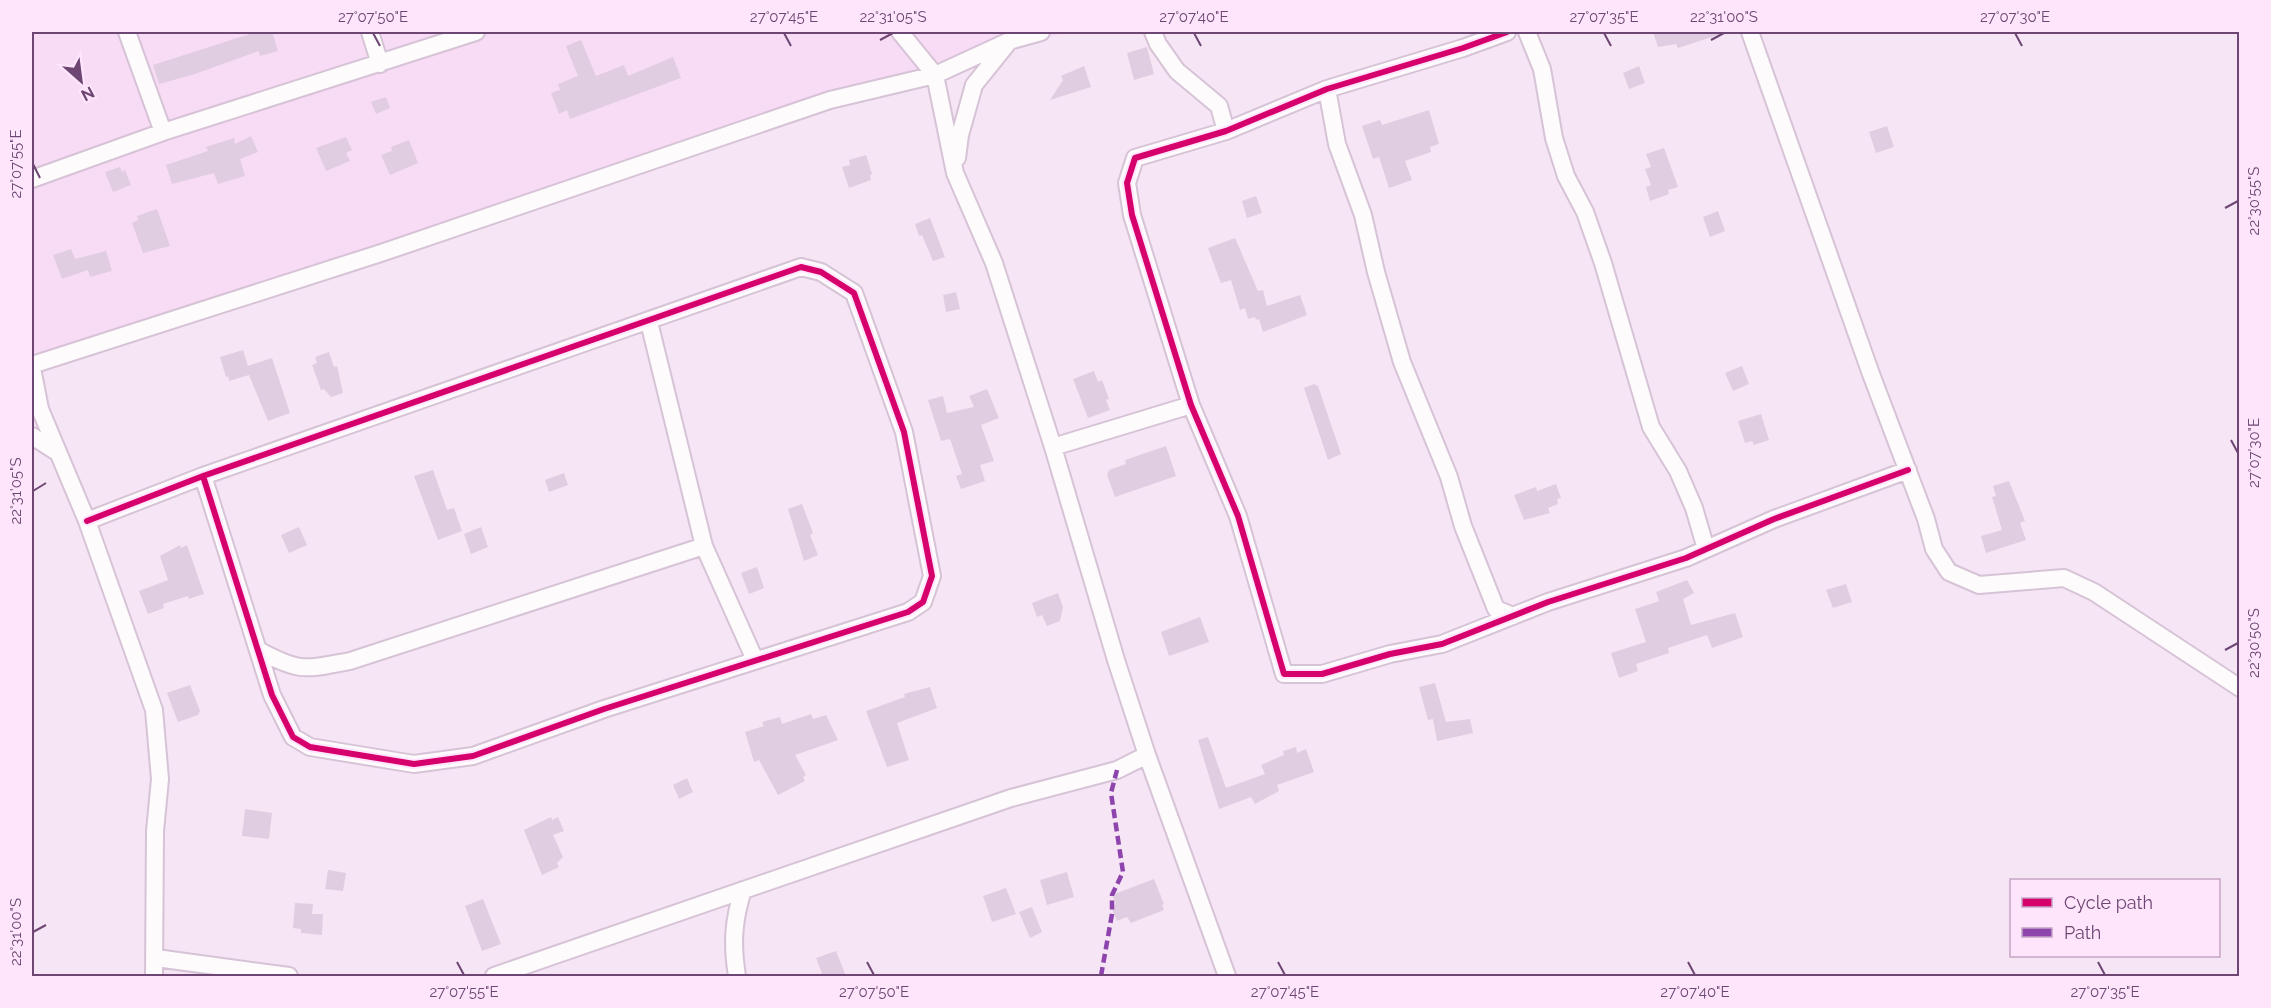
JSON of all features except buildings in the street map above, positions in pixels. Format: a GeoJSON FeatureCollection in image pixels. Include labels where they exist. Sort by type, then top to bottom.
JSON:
{"type":"FeatureCollection","features":[{"type":"Feature","properties":{"kind":"street"},"geometry":{"type":"LineString","coordinates":[[127,32],[163,132]]}},
{"type":"Feature","properties":{"kind":"street"},"geometry":{"type":"LineString","coordinates":[[370,32],[380,64]]}},
{"type":"Feature","properties":{"kind":"street"},"geometry":{"type":"LineString","coordinates":[[32,179],[163,132],[476,32]]}},
{"type":"Feature","properties":{"kind":"street"},"geometry":{"type":"LineString","coordinates":[[900,32],[935,75],[955,173],[994,263],[1147,755],[1227,976]]}},
{"type":"Feature","properties":{"kind":"street"},"geometry":{"type":"LineString","coordinates":[[154,976],[156,958],[155,831],[160,779],[154,710],[87,521],[57,452],[35,416],[32,367],[381,253],[830,100],[935,75],[1010,41],[1041,32]]}},
{"type":"Feature","properties":{"kind":"street"},"geometry":{"type":"LineString","coordinates":[[1153,32],[1176,71],[1219,106],[1226,131]]}},
{"type":"Feature","properties":{"kind":"street"},"geometry":{"type":"LineString","coordinates":[[1507,32],[1463,48],[1327,88],[1226,131],[1136,158],[1128,174],[1132,214],[1191,405],[1238,516],[1284,674],[1322,674],[1389,654],[1442,644],[1627,575],[1686,558],[1774,519],[1908,470]]}},
{"type":"Feature","properties":{"kind":"street"},"geometry":{"type":"LineString","coordinates":[[1527,32],[1542,69],[1554,138],[1566,176],[1585,212],[1603,263],[1651,427],[1678,471],[1694,508],[1706,549]]}},
{"type":"Feature","properties":{"kind":"street"},"geometry":{"type":"LineString","coordinates":[[1750,32],[1926,519],[1934,549],[1949,572],[1979,585],[2064,578],[2094,592],[2240,688]]}},
{"type":"Feature","properties":{"kind":"street"},"geometry":{"type":"LineString","coordinates":[[955,173],[960,135],[974,85],[1010,41]]}},
{"type":"Feature","properties":{"kind":"street"},"geometry":{"type":"LineString","coordinates":[[1327,88],[1337,144],[1363,215],[1401,362],[1449,477],[1485,585],[1496,609],[1513,616]]}},
{"type":"Feature","properties":{"kind":"street"},"geometry":{"type":"LineString","coordinates":[[87,521],[203,476],[801,267],[821,272],[854,293],[903,432],[932,576],[923,602],[908,612],[604,709],[473,756],[414,764],[310,747],[293,737],[272,695],[203,476]]}},
{"type":"Feature","properties":{"kind":"street"},"geometry":{"type":"LineString","coordinates":[[649,322],[704,546],[755,660]]}},
{"type":"Feature","properties":{"kind":"street"},"geometry":{"type":"LineString","coordinates":[[1053,447],[1191,405]]}},
{"type":"Feature","properties":{"kind":"street"},"geometry":{"type":"LineString","coordinates":[[32,436],[57,452]]}},
{"type":"Feature","properties":{"kind":"street"},"geometry":{"type":"LineString","coordinates":[[260,651],[283,663],[305,669],[350,661],[704,546]]}},
{"type":"Feature","properties":{"kind":"street"},"geometry":{"type":"LineString","coordinates":[[494,976],[1011,798],[1117,770],[1147,755]]}},
{"type":"Feature","properties":{"kind":"street"},"geometry":{"type":"LineString","coordinates":[[737,976],[732,947],[735,916],[743,891]]}},
{"type":"Feature","properties":{"kind":"street"},"geometry":{"type":"LineString","coordinates":[[156,958],[289,976]]}},
{"type":"Feature","properties":{"kind":"shaded area"},"geometry":{"type":"Polygon","coordinates":[[[32,32],[1067,32],[935,75],[830,100],[32,365],[32,32]]]}},
{"type":"Feature","properties":{"kind":"marked path"},"geometry":{"type":"LineString","coordinates":[[1101,976],[1112,914],[1112,895],[1123,872],[1111,793],[1117,770]]}},
{"type":"Feature","properties":{"kind":"cycle path"},"geometry":{"type":"LineString","coordinates":[[1507,32],[1463,48],[1327,89],[1226,131],[1135,158],[1127,183],[1132,215],[1191,405],[1238,516],[1284,674],[1322,674],[1390,654],[1442,644],[1548,602],[1686,558],[1774,519],[1908,470]]}},
{"type":"Feature","properties":{"kind":"cycle path"},"geometry":{"type":"LineString","coordinates":[[87,521],[203,476],[801,267],[821,272],[854,293],[904,432],[932,576],[923,602],[908,612],[604,709],[473,756],[414,764],[310,747],[293,737],[272,695],[203,476]]}}]}
